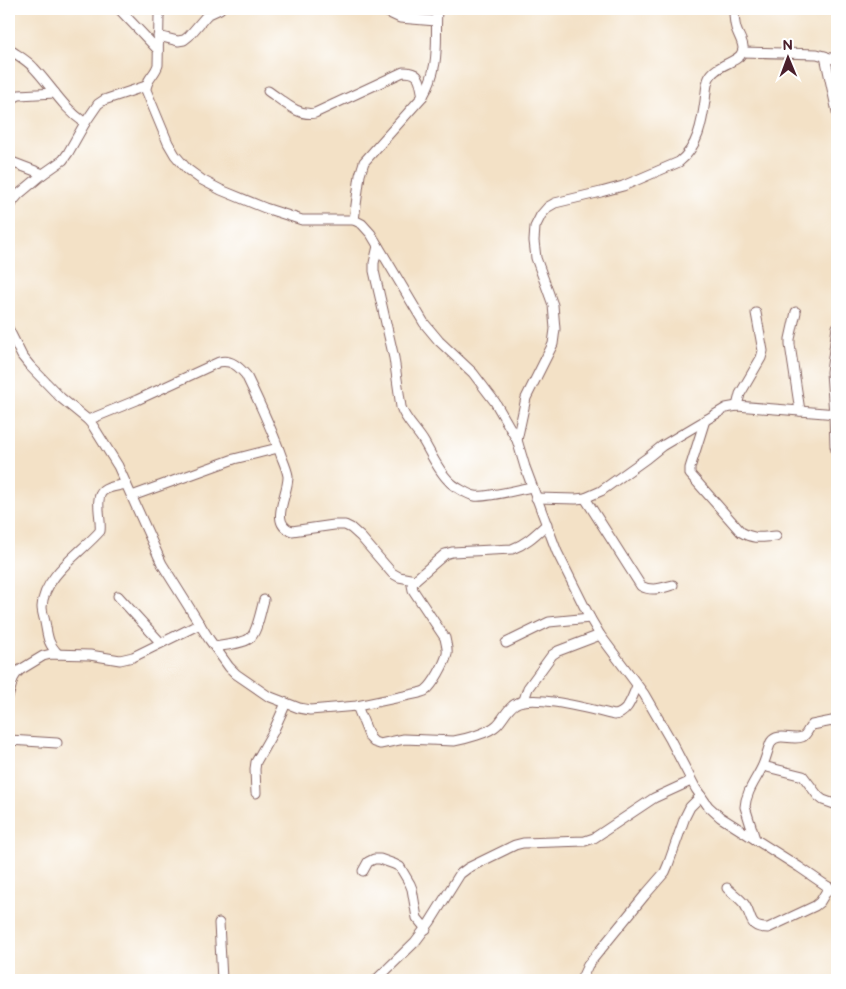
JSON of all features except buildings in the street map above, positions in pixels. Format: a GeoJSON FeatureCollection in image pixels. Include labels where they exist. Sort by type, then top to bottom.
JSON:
{"type":"FeatureCollection","features":[{"type":"Feature","properties":{"kind":"street"},"geometry":{"type":"LineString","coordinates":[[119,9],[158,50]]}},
{"type":"Feature","properties":{"kind":"street"},"geometry":{"type":"LineString","coordinates":[[161,9],[159,16],[158,65],[146,86],[147,94],[175,155],[187,169],[202,180],[265,208],[302,220],[354,220],[362,224],[371,234],[424,324],[473,373],[495,402],[517,440],[524,468],[557,552],[590,618],[600,635],[644,694],[663,726],[691,781],[708,806],[720,817],[837,893]]}},
{"type":"Feature","properties":{"kind":"street"},"geometry":{"type":"LineString","coordinates":[[158,36],[178,41],[184,40],[207,15],[220,9]]}},
{"type":"Feature","properties":{"kind":"street"},"geometry":{"type":"LineString","coordinates":[[381,9],[400,18],[436,20]]}},
{"type":"Feature","properties":{"kind":"street"},"geometry":{"type":"LineString","coordinates":[[354,220],[360,175],[364,162],[423,96],[430,84],[436,60],[437,9]]}},
{"type":"Feature","properties":{"kind":"street"},"geometry":{"type":"LineString","coordinates":[[517,440],[526,398],[553,344],[555,329],[553,305],[536,258],[534,241],[541,215],[548,206],[555,203],[623,186],[679,162],[685,157],[692,149],[703,119],[708,80],[713,72],[739,57],[742,52],[743,45],[736,29],[734,9]]}},
{"type":"Feature","properties":{"kind":"street"},"geometry":{"type":"LineString","coordinates":[[9,49],[26,60],[68,110],[85,123]]}},
{"type":"Feature","properties":{"kind":"street"},"geometry":{"type":"LineString","coordinates":[[742,52],[804,53],[837,60]]}},
{"type":"Feature","properties":{"kind":"street"},"geometry":{"type":"LineString","coordinates":[[825,56],[837,112]]}},
{"type":"Feature","properties":{"kind":"street"},"geometry":{"type":"LineString","coordinates":[[268,91],[296,110],[309,114],[315,113],[403,72],[411,72],[419,78],[423,96]]}},
{"type":"Feature","properties":{"kind":"street"},"geometry":{"type":"LineString","coordinates":[[9,209],[13,200],[19,194],[63,160],[98,104],[104,100],[146,86]]}},
{"type":"Feature","properties":{"kind":"street"},"geometry":{"type":"LineString","coordinates":[[9,100],[19,95],[55,94]]}},
{"type":"Feature","properties":{"kind":"street"},"geometry":{"type":"LineString","coordinates":[[9,161],[43,174]]}},
{"type":"Feature","properties":{"kind":"street"},"geometry":{"type":"LineString","coordinates":[[378,246],[374,271],[394,358],[401,406],[404,414],[449,482],[469,494],[476,497],[532,487]]}},
{"type":"Feature","properties":{"kind":"street"},"geometry":{"type":"LineString","coordinates":[[796,312],[790,345],[800,411]]}},
{"type":"Feature","properties":{"kind":"street"},"geometry":{"type":"LineString","coordinates":[[737,406],[740,394],[758,364],[763,351],[756,313]]}},
{"type":"Feature","properties":{"kind":"street"},"geometry":{"type":"LineString","coordinates":[[837,327],[830,372],[836,414],[835,446],[837,455]]}},
{"type":"Feature","properties":{"kind":"street"},"geometry":{"type":"LineString","coordinates":[[9,330],[22,356],[30,366],[61,398],[88,420],[115,459],[158,555],[229,667],[268,696],[299,708],[310,710],[357,706],[427,690],[432,685],[447,656],[447,646],[445,638],[413,590],[412,585],[415,580],[445,554],[512,549],[520,546],[546,524]]}},
{"type":"Feature","properties":{"kind":"street"},"geometry":{"type":"LineString","coordinates":[[88,420],[225,360],[230,361],[246,375],[288,473],[288,481],[280,514],[282,524],[286,529],[292,531],[334,524],[345,525],[361,537],[392,573],[399,577],[415,580]]}},
{"type":"Feature","properties":{"kind":"street"},"geometry":{"type":"LineString","coordinates":[[536,498],[567,500],[585,498],[600,491],[662,446],[726,408],[737,406],[836,414]]}},
{"type":"Feature","properties":{"kind":"street"},"geometry":{"type":"LineString","coordinates":[[705,420],[690,468],[690,474],[694,481],[717,503],[741,532],[754,538],[776,536]]}},
{"type":"Feature","properties":{"kind":"street"},"geometry":{"type":"LineString","coordinates":[[132,496],[234,459],[278,448]]}},
{"type":"Feature","properties":{"kind":"street"},"geometry":{"type":"LineString","coordinates":[[58,654],[49,643],[42,608],[49,584],[56,574],[100,531],[98,501],[100,494],[109,488],[126,484]]}},
{"type":"Feature","properties":{"kind":"street"},"geometry":{"type":"LineString","coordinates":[[585,498],[641,586],[647,590],[654,590],[673,585]]}},
{"type":"Feature","properties":{"kind":"street"},"geometry":{"type":"LineString","coordinates":[[118,596],[161,643]]}},
{"type":"Feature","properties":{"kind":"street"},"geometry":{"type":"LineString","coordinates":[[215,647],[244,642],[251,638],[264,600]]}},
{"type":"Feature","properties":{"kind":"street"},"geometry":{"type":"LineString","coordinates":[[506,643],[542,624],[590,618]]}},
{"type":"Feature","properties":{"kind":"street"},"geometry":{"type":"LineString","coordinates":[[9,694],[13,679],[20,670],[43,656],[58,654],[90,655],[126,660],[200,624]]}},
{"type":"Feature","properties":{"kind":"street"},"geometry":{"type":"LineString","coordinates":[[524,700],[528,688],[552,655],[600,635]]}},
{"type":"Feature","properties":{"kind":"street"},"geometry":{"type":"LineString","coordinates":[[357,706],[370,738],[380,744],[404,739],[461,740],[494,728],[514,704],[524,700],[572,705],[614,715],[619,714],[626,709],[637,686]]}},
{"type":"Feature","properties":{"kind":"street"},"geometry":{"type":"LineString","coordinates":[[256,793],[256,762],[274,732],[286,703]]}},
{"type":"Feature","properties":{"kind":"street"},"geometry":{"type":"LineString","coordinates":[[756,839],[745,807],[747,796],[763,766],[773,738],[802,737],[812,725],[837,720]]}},
{"type":"Feature","properties":{"kind":"street"},"geometry":{"type":"LineString","coordinates":[[9,740],[57,743]]}},
{"type":"Feature","properties":{"kind":"street"},"geometry":{"type":"LineString","coordinates":[[763,766],[803,776],[818,796],[837,806]]}},
{"type":"Feature","properties":{"kind":"street"},"geometry":{"type":"LineString","coordinates":[[376,980],[406,952],[426,929],[460,874],[468,868],[522,843],[585,841],[594,838],[654,798],[691,781]]}},
{"type":"Feature","properties":{"kind":"street"},"geometry":{"type":"LineString","coordinates":[[581,980],[588,965],[665,872],[685,817],[690,807],[701,796]]}},
{"type":"Feature","properties":{"kind":"street"},"geometry":{"type":"LineString","coordinates":[[363,871],[368,862],[374,859],[380,859],[400,868],[412,889],[417,918],[426,929]]}},
{"type":"Feature","properties":{"kind":"street"},"geometry":{"type":"LineString","coordinates":[[727,888],[742,901],[754,926],[768,928],[815,906],[820,902],[829,887]]}},
{"type":"Feature","properties":{"kind":"street"},"geometry":{"type":"LineString","coordinates":[[219,923],[222,980]]}}]}
